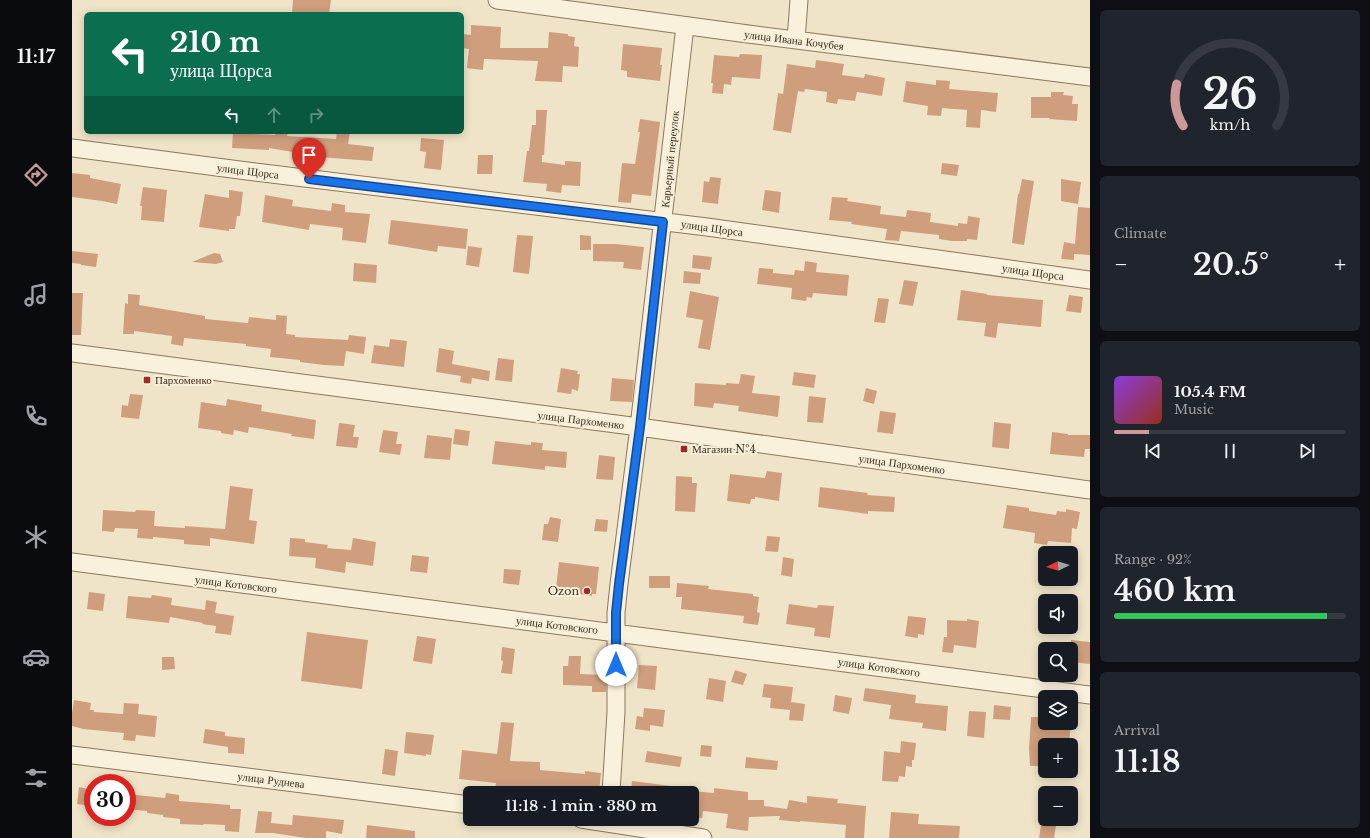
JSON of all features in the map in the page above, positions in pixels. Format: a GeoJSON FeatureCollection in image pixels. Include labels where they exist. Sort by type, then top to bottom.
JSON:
{"type":"FeatureCollection","features":[{"type":"Feature","properties":{"kind":"street","name":"улица Ивана Кочубея"},"geometry":{"type":"LineString","coordinates":[[498,0],[600,7],[685,26],[1090,77]]}},
{"type":"Feature","properties":{"kind":"street"},"geometry":{"type":"LineString","coordinates":[[796,40],[799,0]]}},
{"type":"Feature","properties":{"kind":"street","name":"Карьерный переулок"},"geometry":{"type":"LineString","coordinates":[[611,786],[616,712],[616,613],[640,427],[685,26]]}},
{"type":"Feature","properties":{"kind":"street","name":"улица Щорса"},"geometry":{"type":"LineString","coordinates":[[72,148],[663,222],[1090,280]]}},
{"type":"Feature","properties":{"kind":"street","name":"улица Пархоменко"},"geometry":{"type":"LineString","coordinates":[[72,353],[640,427],[1090,490]]}},
{"type":"Feature","properties":{"kind":"street","name":"улица Котовского"},"geometry":{"type":"LineString","coordinates":[[72,562],[1090,695]]}},
{"type":"Feature","properties":{"kind":"street","name":"улица Руднева"},"geometry":{"type":"LineString","coordinates":[[72,755],[463,804]]}},
{"type":"Feature","properties":{"kind":"street"},"geometry":{"type":"LineString","coordinates":[[611,827],[703,838]]}},
{"type":"Feature","properties":{"kind":"building"},"geometry":{"type":"Polygon","coordinates":[[[293,0],[331,0],[329,12],[292,12],[293,0]]]}},
{"type":"Feature","properties":{"kind":"building"},"geometry":{"type":"Polygon","coordinates":[[[471,25],[501,27],[500,48],[548,48],[549,32],[568,34],[568,36],[575,37],[574,46],[579,47],[578,67],[563,66],[562,82],[535,81],[538,61],[484,59],[483,70],[467,68],[469,49],[464,48],[464,34],[471,35],[471,25]]]}},
{"type":"Feature","properties":{"kind":"building"},"geometry":{"type":"Polygon","coordinates":[[[623,44],[662,48],[660,81],[627,77],[627,71],[621,70],[623,44]]]}},
{"type":"Feature","properties":{"kind":"building"},"geometry":{"type":"Polygon","coordinates":[[[740,54],[762,55],[760,79],[732,77],[731,85],[724,84],[723,94],[712,93],[713,83],[711,83],[714,55],[739,57],[740,54]]]}},
{"type":"Feature","properties":{"kind":"building"},"geometry":{"type":"Polygon","coordinates":[[[816,60],[844,64],[842,75],[864,78],[865,74],[885,78],[882,96],[857,92],[855,101],[838,99],[837,104],[826,102],[827,92],[805,89],[804,92],[798,91],[791,133],[773,130],[778,93],[783,94],[787,64],[815,68],[816,60]]]}},
{"type":"Feature","properties":{"kind":"building"},"geometry":{"type":"Polygon","coordinates":[[[936,80],[950,81],[949,89],[998,93],[996,112],[981,110],[980,128],[966,127],[967,110],[942,108],[941,116],[927,115],[928,106],[903,102],[906,81],[936,85],[936,80]]]}},
{"type":"Feature","properties":{"kind":"building"},"geometry":{"type":"Polygon","coordinates":[[[1051,92],[1064,92],[1063,95],[1073,96],[1072,104],[1078,104],[1077,121],[1049,119],[1050,118],[1031,118],[1031,97],[1051,97],[1051,92]]]}},
{"type":"Feature","properties":{"kind":"building"},"geometry":{"type":"Polygon","coordinates":[[[536,110],[547,110],[544,155],[542,155],[542,162],[565,165],[565,161],[581,162],[580,186],[562,185],[561,193],[546,191],[547,184],[523,182],[532,125],[536,125],[536,110]]]}},
{"type":"Feature","properties":{"kind":"building"},"geometry":{"type":"Polygon","coordinates":[[[640,119],[660,122],[651,196],[632,194],[631,203],[618,202],[622,163],[635,164],[640,132],[638,132],[640,119]]]}},
{"type":"Feature","properties":{"kind":"building"},"geometry":{"type":"Polygon","coordinates":[[[233,134],[288,134],[287,136],[336,139],[337,134],[350,134],[348,144],[374,147],[372,161],[293,155],[293,152],[269,148],[269,150],[232,148],[233,134]]]}},
{"type":"Feature","properties":{"kind":"building"},"geometry":{"type":"Polygon","coordinates":[[[421,138],[444,140],[441,170],[424,168],[426,152],[420,151],[421,138]]]}},
{"type":"Feature","properties":{"kind":"building"},"geometry":{"type":"Polygon","coordinates":[[[478,155],[493,155],[492,174],[477,174],[478,155]]]}},
{"type":"Feature","properties":{"kind":"building"},"geometry":{"type":"Polygon","coordinates":[[[942,163],[959,165],[957,176],[941,174],[942,163]]]}},
{"type":"Feature","properties":{"kind":"building"},"geometry":{"type":"Polygon","coordinates":[[[72,173],[90,175],[90,178],[121,184],[117,204],[72,197],[72,173]]]}},
{"type":"Feature","properties":{"kind":"building"},"geometry":{"type":"Polygon","coordinates":[[[710,177],[721,178],[718,204],[702,202],[704,181],[709,182],[710,177]]]}},
{"type":"Feature","properties":{"kind":"building"},"geometry":{"type":"Polygon","coordinates":[[[1022,179],[1034,181],[1024,245],[1012,243],[1018,194],[1022,179]]]}},
{"type":"Feature","properties":{"kind":"building"},"geometry":{"type":"Polygon","coordinates":[[[1061,179],[1081,182],[1078,204],[1061,201],[1061,179]]]}},
{"type":"Feature","properties":{"kind":"building"},"geometry":{"type":"Polygon","coordinates":[[[143,187],[167,190],[164,222],[141,220],[142,206],[140,206],[143,187]]]}},
{"type":"Feature","properties":{"kind":"building"},"geometry":{"type":"Polygon","coordinates":[[[229,190],[243,192],[240,216],[237,216],[235,229],[229,229],[229,231],[199,227],[205,194],[229,198],[229,190]]]}},
{"type":"Feature","properties":{"kind":"building"},"geometry":{"type":"Polygon","coordinates":[[[765,190],[781,192],[779,213],[762,210],[765,190]]]}},
{"type":"Feature","properties":{"kind":"building"},"geometry":{"type":"Polygon","coordinates":[[[265,195],[293,200],[292,206],[331,211],[332,203],[345,205],[345,212],[370,214],[366,243],[342,240],[343,228],[310,224],[309,230],[262,222],[265,195]]]}},
{"type":"Feature","properties":{"kind":"building"},"geometry":{"type":"Polygon","coordinates":[[[832,197],[848,198],[847,201],[881,206],[880,214],[906,217],[907,210],[931,213],[930,222],[958,226],[958,223],[967,224],[968,216],[980,218],[977,240],[967,239],[967,241],[952,241],[939,239],[939,235],[901,231],[899,241],[885,240],[887,229],[851,224],[852,222],[829,220],[832,197]]]}},
{"type":"Feature","properties":{"kind":"building"},"geometry":{"type":"Polygon","coordinates":[[[1078,207],[1090,208],[1090,255],[1074,254],[1074,260],[1061,259],[1064,242],[1075,244],[1078,207]]]}},
{"type":"Feature","properties":{"kind":"building"},"geometry":{"type":"Polygon","coordinates":[[[391,220],[468,229],[466,249],[438,246],[437,252],[388,244],[391,220]]]}},
{"type":"Feature","properties":{"kind":"building"},"geometry":{"type":"Polygon","coordinates":[[[517,235],[533,236],[529,274],[513,272],[517,235]]]}},
{"type":"Feature","properties":{"kind":"building"},"geometry":{"type":"Polygon","coordinates":[[[580,235],[591,236],[591,250],[580,250],[580,235]]]}},
{"type":"Feature","properties":{"kind":"building"},"geometry":{"type":"Polygon","coordinates":[[[593,244],[616,244],[644,247],[641,270],[623,268],[624,262],[593,261],[593,244]]]}},
{"type":"Feature","properties":{"kind":"building"},"geometry":{"type":"Polygon","coordinates":[[[468,246],[482,248],[479,267],[466,265],[468,246]]]}},
{"type":"Feature","properties":{"kind":"building"},"geometry":{"type":"Polygon","coordinates":[[[72,251],[98,254],[96,267],[72,263],[72,251]]]}},
{"type":"Feature","properties":{"kind":"building"},"geometry":{"type":"Polygon","coordinates":[[[214,253],[220,254],[223,262],[216,264],[192,262],[214,253]]]}},
{"type":"Feature","properties":{"kind":"building"},"geometry":{"type":"Polygon","coordinates":[[[693,255],[712,257],[710,270],[692,268],[693,255]]]}},
{"type":"Feature","properties":{"kind":"building"},"geometry":{"type":"Polygon","coordinates":[[[805,261],[817,263],[816,272],[849,275],[847,296],[813,293],[812,298],[807,297],[806,301],[791,299],[792,288],[757,284],[759,268],[773,269],[773,273],[794,275],[795,270],[804,271],[805,261]]]}},
{"type":"Feature","properties":{"kind":"building"},"geometry":{"type":"Polygon","coordinates":[[[354,263],[377,265],[376,283],[353,281],[354,263]]]}},
{"type":"Feature","properties":{"kind":"building"},"geometry":{"type":"Polygon","coordinates":[[[684,271],[701,273],[700,284],[683,283],[684,271]]]}},
{"type":"Feature","properties":{"kind":"building"},"geometry":{"type":"Polygon","coordinates":[[[904,280],[918,282],[913,306],[899,304],[904,280]]]}},
{"type":"Feature","properties":{"kind":"building"},"geometry":{"type":"Polygon","coordinates":[[[961,290],[987,295],[1043,300],[1041,327],[998,323],[996,338],[984,336],[986,323],[957,320],[961,290]]]}},
{"type":"Feature","properties":{"kind":"building"},"geometry":{"type":"Polygon","coordinates":[[[690,291],[719,297],[710,350],[698,348],[703,320],[686,317],[690,291]]]}},
{"type":"Feature","properties":{"kind":"building"},"geometry":{"type":"Polygon","coordinates":[[[72,293],[83,293],[81,335],[72,335],[72,293]]]}},
{"type":"Feature","properties":{"kind":"building"},"geometry":{"type":"Polygon","coordinates":[[[128,294],[140,295],[139,305],[205,316],[205,319],[248,323],[249,317],[276,320],[276,315],[287,316],[286,334],[295,335],[295,337],[348,340],[349,335],[366,337],[364,354],[346,351],[344,366],[324,365],[300,362],[300,360],[270,357],[271,349],[246,346],[246,344],[184,338],[183,346],[171,344],[172,336],[134,331],[134,334],[123,334],[125,303],[128,304],[128,294]]]}},
{"type":"Feature","properties":{"kind":"building"},"geometry":{"type":"Polygon","coordinates":[[[1069,295],[1083,297],[1081,313],[1066,311],[1069,295]]]}},
{"type":"Feature","properties":{"kind":"building"},"geometry":{"type":"Polygon","coordinates":[[[878,298],[889,299],[885,323],[874,322],[878,298]]]}},
{"type":"Feature","properties":{"kind":"building"},"geometry":{"type":"Polygon","coordinates":[[[390,339],[407,341],[404,367],[371,363],[374,345],[389,347],[390,339]]]}},
{"type":"Feature","properties":{"kind":"building"},"geometry":{"type":"Polygon","coordinates":[[[439,348],[454,351],[452,364],[490,371],[489,381],[472,378],[471,384],[460,382],[461,376],[436,372],[439,348]]]}},
{"type":"Feature","properties":{"kind":"building"},"geometry":{"type":"Polygon","coordinates":[[[498,358],[514,360],[512,382],[495,380],[498,358]]]}},
{"type":"Feature","properties":{"kind":"building"},"geometry":{"type":"Polygon","coordinates":[[[561,368],[578,371],[577,374],[580,374],[578,391],[572,389],[571,394],[557,392],[561,368]]]}},
{"type":"Feature","properties":{"kind":"building"},"geometry":{"type":"Polygon","coordinates":[[[794,372],[816,375],[814,388],[792,385],[794,372]]]}},
{"type":"Feature","properties":{"kind":"building"},"geometry":{"type":"Polygon","coordinates":[[[741,374],[755,376],[752,393],[780,396],[778,417],[738,411],[739,406],[714,403],[713,408],[694,406],[695,383],[726,385],[726,383],[739,384],[741,374]]]}},
{"type":"Feature","properties":{"kind":"building"},"geometry":{"type":"Polygon","coordinates":[[[612,378],[634,380],[632,402],[610,401],[612,378]]]}},
{"type":"Feature","properties":{"kind":"building"},"geometry":{"type":"Polygon","coordinates":[[[866,388],[877,391],[874,404],[863,401],[866,388]]]}},
{"type":"Feature","properties":{"kind":"building"},"geometry":{"type":"Polygon","coordinates":[[[130,394],[143,395],[139,419],[121,417],[122,405],[128,406],[130,394]]]}},
{"type":"Feature","properties":{"kind":"building"},"geometry":{"type":"Polygon","coordinates":[[[809,396],[826,398],[823,423],[807,422],[809,396]]]}},
{"type":"Feature","properties":{"kind":"building"},"geometry":{"type":"Polygon","coordinates":[[[227,399],[262,405],[261,411],[316,420],[314,439],[291,436],[292,434],[249,427],[248,433],[234,430],[233,435],[221,433],[221,431],[198,428],[201,402],[226,406],[227,399]]]}},
{"type":"Feature","properties":{"kind":"building"},"geometry":{"type":"Polygon","coordinates":[[[880,411],[896,413],[893,434],[877,432],[880,411]]]}},
{"type":"Feature","properties":{"kind":"building"},"geometry":{"type":"Polygon","coordinates":[[[994,422],[1011,424],[1009,449],[992,447],[994,422]]]}},
{"type":"Feature","properties":{"kind":"building"},"geometry":{"type":"Polygon","coordinates":[[[339,423],[355,425],[353,437],[359,437],[357,448],[336,446],[339,423]]]}},
{"type":"Feature","properties":{"kind":"building"},"geometry":{"type":"Polygon","coordinates":[[[455,429],[470,431],[468,446],[453,444],[455,429]]]}},
{"type":"Feature","properties":{"kind":"building"},"geometry":{"type":"Polygon","coordinates":[[[383,430],[398,432],[396,444],[402,444],[400,455],[379,452],[383,430]]]}},
{"type":"Feature","properties":{"kind":"building"},"geometry":{"type":"Polygon","coordinates":[[[1052,432],[1068,435],[1090,435],[1090,449],[1085,449],[1084,457],[1050,454],[1052,432]]]}},
{"type":"Feature","properties":{"kind":"building"},"geometry":{"type":"Polygon","coordinates":[[[427,435],[452,438],[450,460],[424,458],[427,435]]]}},
{"type":"Feature","properties":{"kind":"building"},"geometry":{"type":"Polygon","coordinates":[[[495,441],[531,445],[531,442],[543,443],[542,450],[567,452],[566,468],[545,466],[545,470],[492,464],[495,441]]]}},
{"type":"Feature","properties":{"kind":"building"},"geometry":{"type":"Polygon","coordinates":[[[599,455],[615,457],[613,480],[596,479],[599,455]]]}},
{"type":"Feature","properties":{"kind":"building"},"geometry":{"type":"Polygon","coordinates":[[[767,471],[782,473],[779,501],[755,497],[755,499],[751,499],[750,504],[727,501],[730,474],[765,478],[767,471]]]}},
{"type":"Feature","properties":{"kind":"building"},"geometry":{"type":"Polygon","coordinates":[[[676,476],[692,477],[692,483],[697,483],[695,512],[675,511],[676,476]]]}},
{"type":"Feature","properties":{"kind":"building"},"geometry":{"type":"Polygon","coordinates":[[[230,486],[253,489],[249,520],[257,521],[254,544],[210,538],[210,546],[184,544],[184,540],[153,537],[153,539],[137,538],[138,529],[115,528],[114,532],[102,531],[103,510],[135,512],[136,510],[155,511],[154,526],[185,528],[185,526],[225,529],[230,486]]]}},
{"type":"Feature","properties":{"kind":"building"},"geometry":{"type":"Polygon","coordinates":[[[820,487],[868,493],[867,495],[895,497],[894,512],[868,511],[868,514],[818,507],[820,487]]]}},
{"type":"Feature","properties":{"kind":"building"},"geometry":{"type":"Polygon","coordinates":[[[1007,505],[1029,508],[1029,511],[1056,515],[1057,511],[1066,512],[1066,509],[1080,512],[1077,529],[1072,528],[1071,543],[1048,541],[1047,545],[1034,543],[1035,533],[1003,528],[1007,505]]]}},
{"type":"Feature","properties":{"kind":"building"},"geometry":{"type":"Polygon","coordinates":[[[550,517],[561,519],[558,542],[542,540],[544,524],[548,524],[550,517]]]}},
{"type":"Feature","properties":{"kind":"building"},"geometry":{"type":"Polygon","coordinates":[[[596,519],[608,520],[607,532],[594,531],[596,519]]]}},
{"type":"Feature","properties":{"kind":"building"},"geometry":{"type":"Polygon","coordinates":[[[767,536],[780,537],[778,552],[765,551],[767,536]]]}},
{"type":"Feature","properties":{"kind":"building"},"geometry":{"type":"Polygon","coordinates":[[[290,538],[305,539],[305,542],[328,545],[327,548],[351,550],[353,538],[376,542],[373,566],[346,562],[345,573],[315,568],[316,558],[289,556],[290,538]]]}},
{"type":"Feature","properties":{"kind":"building"},"geometry":{"type":"Polygon","coordinates":[[[412,555],[429,557],[427,573],[410,571],[412,555]]]}},
{"type":"Feature","properties":{"kind":"building"},"geometry":{"type":"Polygon","coordinates":[[[783,557],[794,559],[792,577],[781,575],[783,557]]]}},
{"type":"Feature","properties":{"kind":"building"},"geometry":{"type":"Polygon","coordinates":[[[559,562],[599,567],[596,594],[592,594],[592,596],[580,594],[580,591],[556,588],[559,562]]]}},
{"type":"Feature","properties":{"kind":"building"},"geometry":{"type":"Polygon","coordinates":[[[504,569],[521,570],[519,585],[503,583],[504,569]]]}},
{"type":"Feature","properties":{"kind":"building"},"geometry":{"type":"Polygon","coordinates":[[[649,576],[670,576],[670,588],[649,588],[649,576]]]}},
{"type":"Feature","properties":{"kind":"building"},"geometry":{"type":"Polygon","coordinates":[[[677,583],[709,586],[708,589],[753,594],[753,596],[759,597],[757,612],[760,613],[758,625],[743,623],[744,616],[681,609],[682,597],[676,597],[677,583]]]}},
{"type":"Feature","properties":{"kind":"building"},"geometry":{"type":"Polygon","coordinates":[[[89,592],[105,594],[103,611],[87,609],[89,592]]]}},
{"type":"Feature","properties":{"kind":"building"},"geometry":{"type":"Polygon","coordinates":[[[152,595],[172,598],[171,605],[205,610],[206,600],[217,602],[215,613],[234,616],[231,635],[215,633],[216,626],[170,617],[169,623],[126,618],[128,596],[151,598],[152,595]]]}},
{"type":"Feature","properties":{"kind":"building"},"geometry":{"type":"Polygon","coordinates":[[[789,604],[817,608],[818,605],[834,606],[830,638],[814,636],[815,628],[786,624],[789,604]]]}},
{"type":"Feature","properties":{"kind":"building"},"geometry":{"type":"Polygon","coordinates":[[[908,616],[926,618],[924,635],[918,634],[918,638],[905,636],[908,616]]]}},
{"type":"Feature","properties":{"kind":"building"},"geometry":{"type":"Polygon","coordinates":[[[967,619],[979,621],[976,648],[954,645],[953,653],[942,652],[944,637],[947,637],[947,620],[967,621],[967,619]]]}},
{"type":"Feature","properties":{"kind":"building"},"geometry":{"type":"Polygon","coordinates":[[[307,632],[368,640],[362,689],[301,681],[307,632]]]}},
{"type":"Feature","properties":{"kind":"building"},"geometry":{"type":"Polygon","coordinates":[[[417,636],[436,639],[432,664],[413,661],[417,636]]]}},
{"type":"Feature","properties":{"kind":"building"},"geometry":{"type":"Polygon","coordinates":[[[1071,640],[1090,642],[1090,664],[1078,663],[1078,642],[1071,642],[1071,640]]]}},
{"type":"Feature","properties":{"kind":"building"},"geometry":{"type":"Polygon","coordinates":[[[502,647],[515,649],[512,674],[501,673],[503,661],[501,660],[502,647]]]}},
{"type":"Feature","properties":{"kind":"building"},"geometry":{"type":"Polygon","coordinates":[[[569,656],[581,656],[580,674],[606,675],[606,692],[592,692],[592,686],[563,685],[563,666],[568,666],[569,656]]]}},
{"type":"Feature","properties":{"kind":"building"},"geometry":{"type":"Polygon","coordinates":[[[162,657],[174,657],[175,669],[162,670],[162,657]]]}},
{"type":"Feature","properties":{"kind":"building"},"geometry":{"type":"Polygon","coordinates":[[[639,665],[657,666],[655,690],[637,688],[639,665]]]}},
{"type":"Feature","properties":{"kind":"building"},"geometry":{"type":"Polygon","coordinates":[[[735,670],[747,674],[743,685],[731,682],[735,670]]]}},
{"type":"Feature","properties":{"kind":"building"},"geometry":{"type":"Polygon","coordinates":[[[709,678],[726,681],[723,702],[706,699],[709,678]]]}},
{"type":"Feature","properties":{"kind":"building"},"geometry":{"type":"Polygon","coordinates":[[[764,684],[793,687],[790,710],[770,708],[771,698],[762,697],[764,684]]]}},
{"type":"Feature","properties":{"kind":"building"},"geometry":{"type":"Polygon","coordinates":[[[865,688],[916,695],[915,703],[948,706],[946,731],[922,728],[923,723],[889,719],[891,705],[863,701],[865,688]]]}},
{"type":"Feature","properties":{"kind":"building"},"geometry":{"type":"Polygon","coordinates":[[[835,695],[852,698],[849,714],[833,711],[835,695]]]}},
{"type":"Feature","properties":{"kind":"building"},"geometry":{"type":"Polygon","coordinates":[[[74,700],[91,703],[90,710],[94,710],[94,712],[123,714],[124,703],[139,704],[138,714],[157,716],[155,737],[136,735],[135,741],[123,740],[124,733],[83,729],[72,726],[74,700]]]}},
{"type":"Feature","properties":{"kind":"building"},"geometry":{"type":"Polygon","coordinates":[[[791,702],[805,704],[803,721],[789,720],[791,702]]]}},
{"type":"Feature","properties":{"kind":"building"},"geometry":{"type":"Polygon","coordinates":[[[994,705],[1011,707],[1010,720],[993,719],[994,705]]]}},
{"type":"Feature","properties":{"kind":"building"},"geometry":{"type":"Polygon","coordinates":[[[644,708],[665,710],[663,727],[650,725],[650,731],[635,729],[637,716],[643,717],[644,708]]]}},
{"type":"Feature","properties":{"kind":"building"},"geometry":{"type":"Polygon","coordinates":[[[969,711],[986,712],[984,738],[967,736],[969,711]]]}},
{"type":"Feature","properties":{"kind":"building"},"geometry":{"type":"Polygon","coordinates":[[[1031,717],[1038,717],[1038,730],[1070,730],[1070,738],[1038,738],[1038,766],[1030,766],[1029,748],[1031,717]]]}},
{"type":"Feature","properties":{"kind":"building"},"geometry":{"type":"Polygon","coordinates":[[[501,722],[514,723],[510,761],[540,762],[540,770],[585,774],[585,771],[601,773],[600,786],[496,786],[496,783],[459,779],[462,750],[497,754],[501,722]]]}},
{"type":"Feature","properties":{"kind":"building"},"geometry":{"type":"Polygon","coordinates":[[[205,729],[225,732],[225,736],[245,738],[244,754],[228,753],[228,747],[203,743],[205,729]]]}},
{"type":"Feature","properties":{"kind":"building"},"geometry":{"type":"Polygon","coordinates":[[[406,732],[434,735],[431,755],[426,754],[426,756],[404,753],[406,732]]]}},
{"type":"Feature","properties":{"kind":"building"},"geometry":{"type":"Polygon","coordinates":[[[901,741],[916,743],[912,767],[906,766],[905,777],[899,776],[898,782],[882,781],[884,751],[900,753],[901,741]]]}},
{"type":"Feature","properties":{"kind":"building"},"geometry":{"type":"Polygon","coordinates":[[[701,745],[712,746],[711,757],[700,756],[701,745]]]}},
{"type":"Feature","properties":{"kind":"building"},"geometry":{"type":"Polygon","coordinates":[[[385,749],[398,751],[395,776],[382,774],[385,749]]]}},
{"type":"Feature","properties":{"kind":"building"},"geometry":{"type":"Polygon","coordinates":[[[647,751],[682,757],[680,767],[645,762],[647,751]]]}},
{"type":"Feature","properties":{"kind":"building"},"geometry":{"type":"Polygon","coordinates":[[[746,757],[778,761],[777,770],[745,768],[746,757]]]}},
{"type":"Feature","properties":{"kind":"building"},"geometry":{"type":"Polygon","coordinates":[[[632,781],[671,786],[632,786],[632,781]]]}},
{"type":"Feature","properties":{"kind":"building"},"geometry":{"type":"Polygon","coordinates":[[[79,787],[84,788],[84,805],[77,804],[79,787]]]}},
{"type":"Feature","properties":{"kind":"building"},"geometry":{"type":"Polygon","coordinates":[[[714,788],[748,792],[748,800],[764,800],[764,806],[787,809],[789,800],[807,803],[807,796],[838,799],[837,803],[866,806],[864,838],[845,838],[846,825],[779,820],[780,816],[749,817],[748,831],[726,828],[728,814],[703,811],[702,818],[699,818],[699,792],[714,793],[714,788]]]}},
{"type":"Feature","properties":{"kind":"building"},"geometry":{"type":"Polygon","coordinates":[[[166,793],[179,795],[179,801],[230,805],[230,809],[241,809],[239,832],[225,831],[225,825],[180,824],[180,819],[163,817],[163,815],[136,810],[136,795],[165,798],[166,793]]]}},
{"type":"Feature","properties":{"kind":"building"},"geometry":{"type":"Polygon","coordinates":[[[258,811],[272,812],[271,823],[292,825],[293,815],[344,820],[342,834],[326,831],[326,838],[305,838],[273,833],[255,833],[258,811]]]}},
{"type":"Feature","properties":{"kind":"building"},"geometry":{"type":"Polygon","coordinates":[[[891,812],[919,814],[918,824],[960,826],[959,838],[889,838],[891,812]]]}},
{"type":"Feature","properties":{"kind":"building"},"geometry":{"type":"Polygon","coordinates":[[[367,825],[415,831],[415,838],[366,838],[367,825]]]}},
{"type":"Feature","properties":{"kind":"building"},"geometry":{"type":"Polygon","coordinates":[[[1041,826],[1056,826],[1054,838],[1039,838],[1041,826]]]}},
{"type":"Feature","properties":{"kind":"place","name":"Пархоменко"},"geometry":{"type":"Point","coordinates":[147,380]}},
{"type":"Feature","properties":{"kind":"place","name":"Магазин №4"},"geometry":{"type":"Point","coordinates":[684,449]}},
{"type":"Feature","properties":{"kind":"place","name":"Ozon"},"geometry":{"type":"Point","coordinates":[587,591]}},
{"type":"Feature","properties":{"kind":"route"},"geometry":{"type":"LineString","coordinates":[[309,179],[663,222],[640,427],[619,584],[616,613],[616,665]]}}]}
